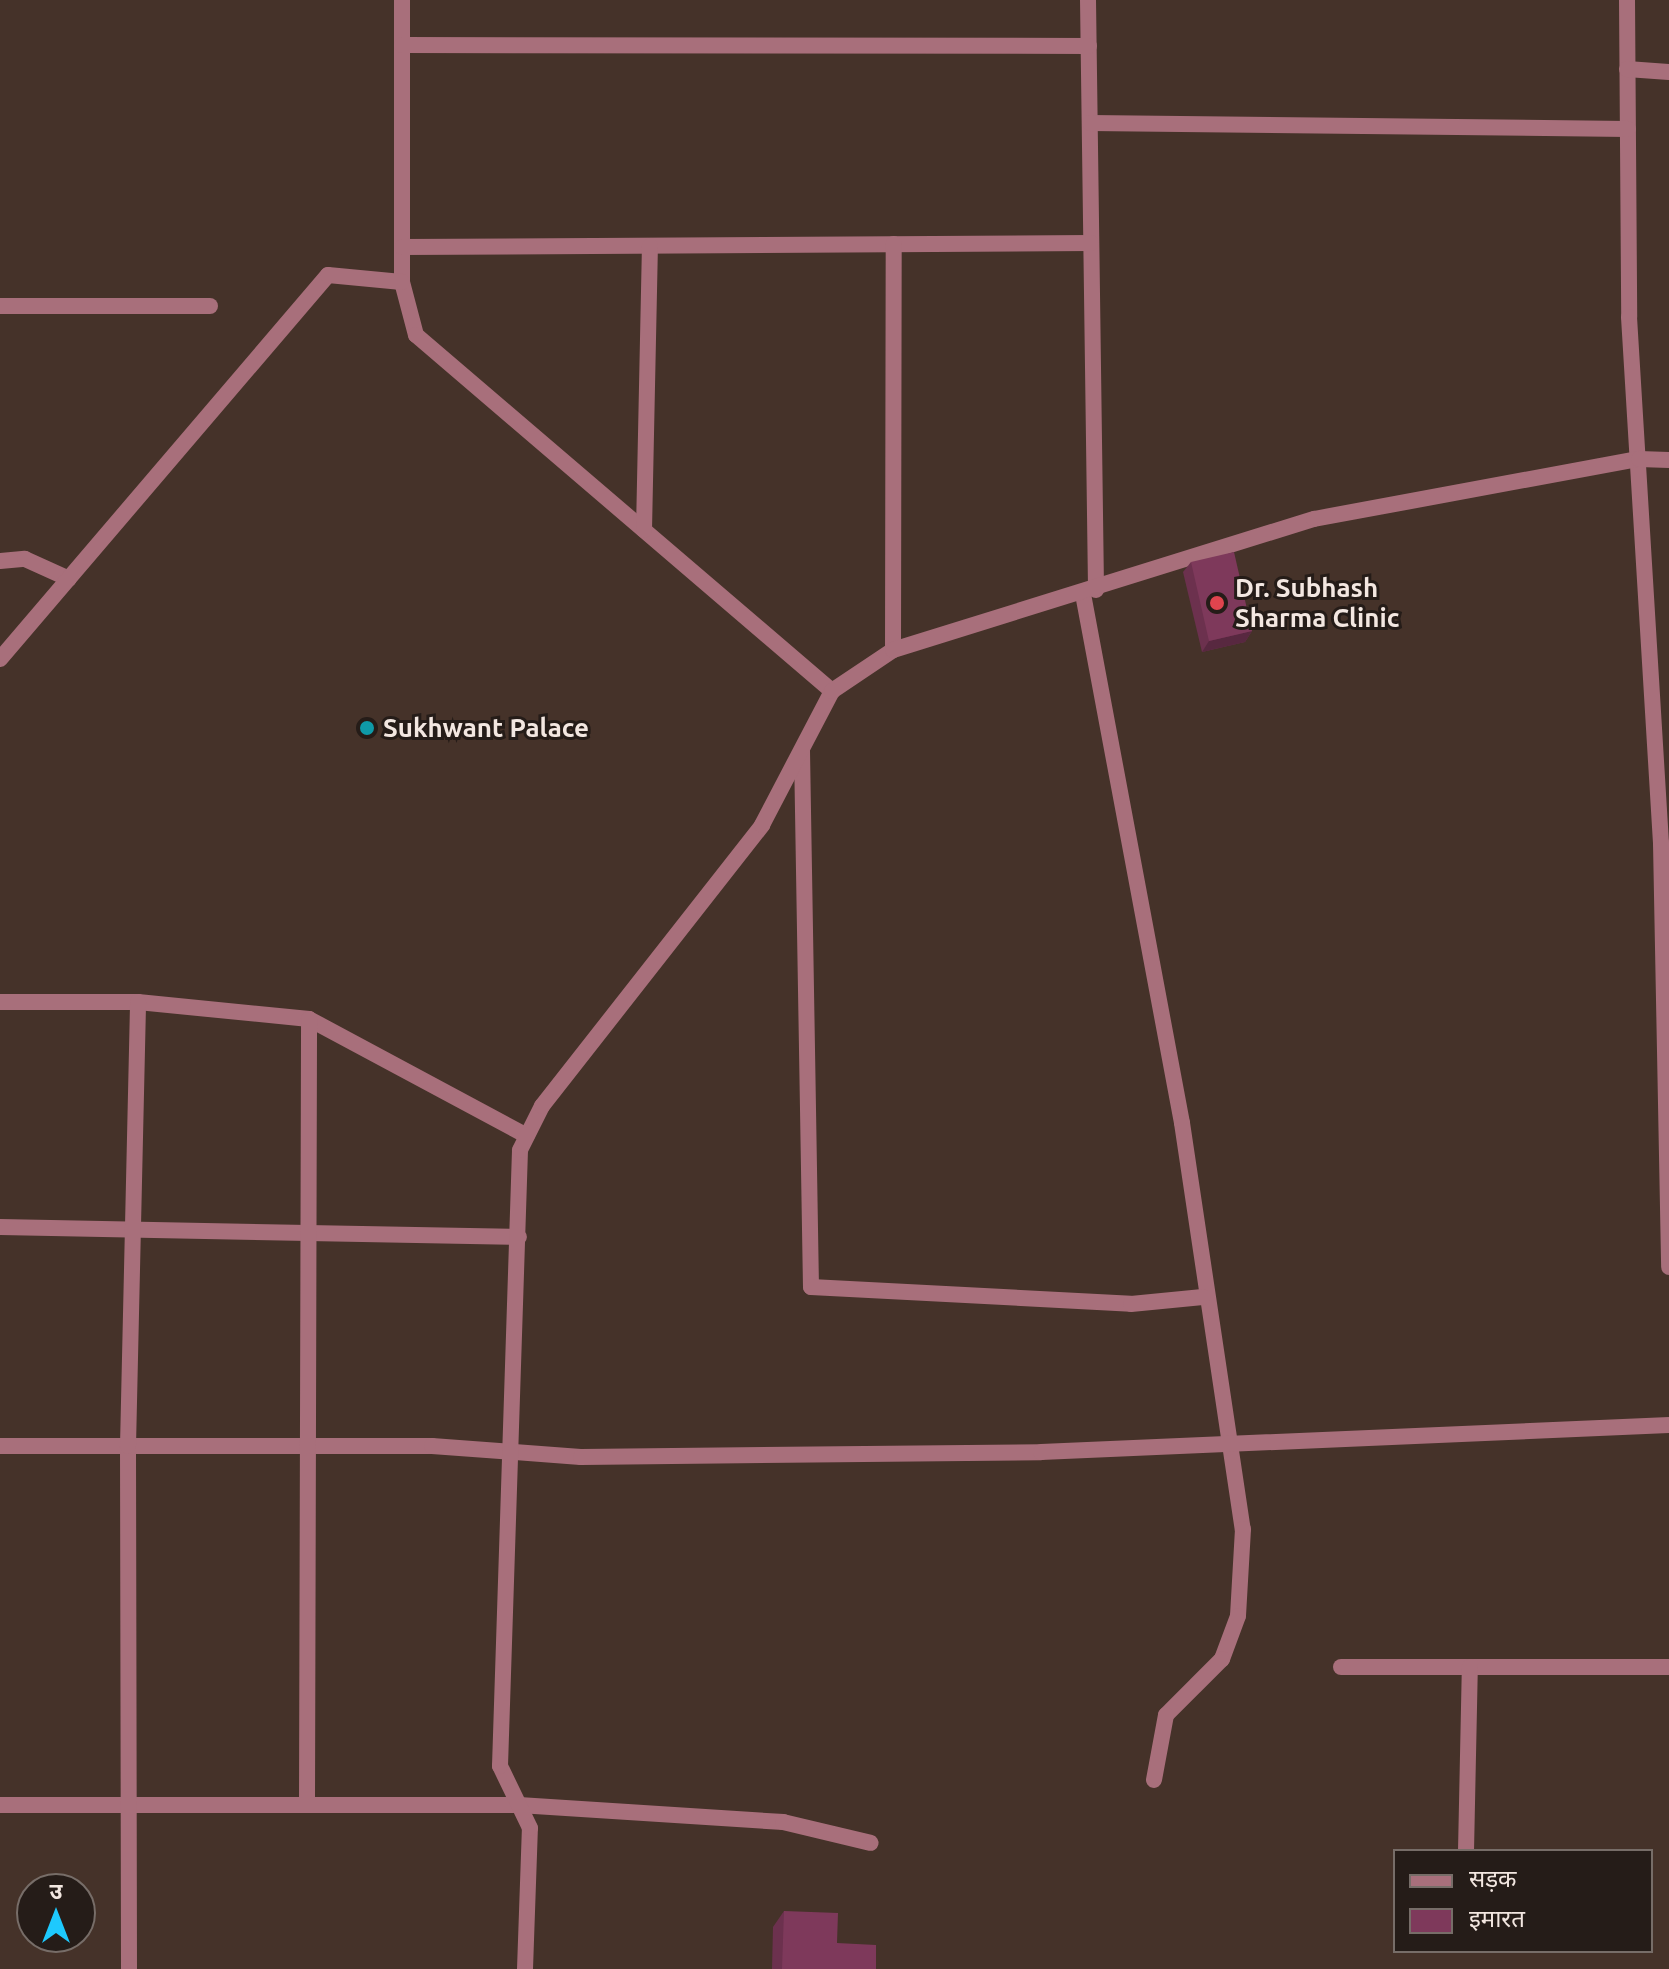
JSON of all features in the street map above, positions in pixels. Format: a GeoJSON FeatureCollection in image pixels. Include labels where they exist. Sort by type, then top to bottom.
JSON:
{"type":"FeatureCollection","features":[{"type":"Feature","properties":{"kind":"street"},"geometry":{"type":"LineString","coordinates":[[402,0],[402,282],[416,335],[832,691]]}},
{"type":"Feature","properties":{"kind":"street"},"geometry":{"type":"LineString","coordinates":[[1088,0],[1091,243],[1089,592],[1182,1123],[1203,1297],[1225,1443],[1243,1529],[1238,1616],[1222,1659],[1166,1715],[1154,1780]]}},
{"type":"Feature","properties":{"kind":"street"},"geometry":{"type":"LineString","coordinates":[[1627,0],[1639,459],[1666,940],[1669,1267]]}},
{"type":"Feature","properties":{"kind":"street"},"geometry":{"type":"LineString","coordinates":[[402,45],[1089,46]]}},
{"type":"Feature","properties":{"kind":"street"},"geometry":{"type":"LineString","coordinates":[[1627,69],[1669,72]]}},
{"type":"Feature","properties":{"kind":"street"},"geometry":{"type":"LineString","coordinates":[[1090,123],[1628,129]]}},
{"type":"Feature","properties":{"kind":"street"},"geometry":{"type":"LineString","coordinates":[[402,247],[1091,243]]}},
{"type":"Feature","properties":{"kind":"street"},"geometry":{"type":"LineString","coordinates":[[893,650],[894,244]]}},
{"type":"Feature","properties":{"kind":"street"},"geometry":{"type":"LineString","coordinates":[[644,530],[650,246]]}},
{"type":"Feature","properties":{"kind":"street"},"geometry":{"type":"LineString","coordinates":[[0,659],[328,275],[402,282]]}},
{"type":"Feature","properties":{"kind":"street"},"geometry":{"type":"LineString","coordinates":[[0,306],[210,306]]}},
{"type":"Feature","properties":{"kind":"street"},"geometry":{"type":"LineString","coordinates":[[525,1969],[530,1828],[500,1766],[515,1452],[520,1150],[542,1106],[762,825],[832,691],[893,650],[1089,592],[1314,519],[1639,459],[1669,460]]}},
{"type":"Feature","properties":{"kind":"street"},"geometry":{"type":"LineString","coordinates":[[0,561],[25,559],[69,579]]}},
{"type":"Feature","properties":{"kind":"street"},"geometry":{"type":"LineString","coordinates":[[802,750],[811,1287],[1131,1304],[1203,1297]]}},
{"type":"Feature","properties":{"kind":"street"},"geometry":{"type":"LineString","coordinates":[[0,1002],[138,1002],[309,1019],[527,1136]]}},
{"type":"Feature","properties":{"kind":"street"},"geometry":{"type":"LineString","coordinates":[[129,1969],[128,1446],[138,1002]]}},
{"type":"Feature","properties":{"kind":"street"},"geometry":{"type":"LineString","coordinates":[[307,1802],[309,1019]]}},
{"type":"Feature","properties":{"kind":"street"},"geometry":{"type":"LineString","coordinates":[[0,1227],[309,1230],[519,1237]]}},
{"type":"Feature","properties":{"kind":"street"},"geometry":{"type":"LineString","coordinates":[[0,1446],[309,1446],[515,1452],[1041,1452],[1669,1425]]}},
{"type":"Feature","properties":{"kind":"street"},"geometry":{"type":"LineString","coordinates":[[1341,1667],[1669,1667]]}},
{"type":"Feature","properties":{"kind":"street"},"geometry":{"type":"LineString","coordinates":[[1466,1849],[1470,1667]]}},
{"type":"Feature","properties":{"kind":"street"},"geometry":{"type":"LineString","coordinates":[[0,1805],[307,1802],[519,1805],[783,1822],[871,1843]]}},
{"type":"Feature","properties":{"kind":"building"},"geometry":{"type":"Polygon","coordinates":[[[1234,552],[1252,631],[1209,641],[1191,562],[1234,552]]]}},
{"type":"Feature","properties":{"kind":"building"},"geometry":{"type":"Polygon","coordinates":[[[784,1911],[838,1913],[837,1943],[876,1945],[876,1969],[782,1969],[784,1911]]]}},
{"type":"Feature","properties":{"kind":"place","name":"Dr. Subhash Sharma Clinic"},"geometry":{"type":"Point","coordinates":[1217,603]}},
{"type":"Feature","properties":{"kind":"place","name":"Sukhwant Palace"},"geometry":{"type":"Point","coordinates":[367,728]}}]}
